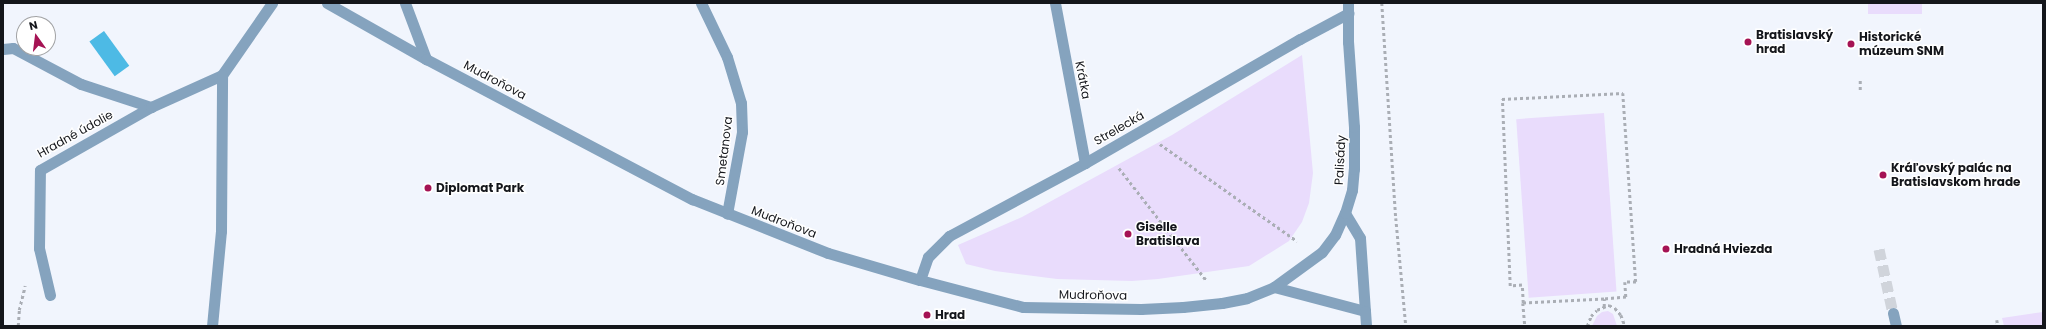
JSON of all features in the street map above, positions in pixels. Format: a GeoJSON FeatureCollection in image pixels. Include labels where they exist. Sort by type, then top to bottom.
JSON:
{"type":"FeatureCollection","features":[{"type":"Feature","properties":{"kind":"street"},"geometry":{"type":"LineString","coordinates":[[212,326],[220,231],[222,76],[272,3]]}},
{"type":"Feature","properties":{"kind":"street","name":"Mudroňova"},"geometry":{"type":"LineString","coordinates":[[327,3],[426,59],[657,181],[727,214],[828,253],[920,280],[1023,307],[1183,307],[1222,303],[1247,298],[1274,287]]}},
{"type":"Feature","properties":{"kind":"street"},"geometry":{"type":"LineString","coordinates":[[405,3],[426,59]]}},
{"type":"Feature","properties":{"kind":"street","name":"Smetanova"},"geometry":{"type":"LineString","coordinates":[[701,3],[727,57],[741,103],[742,132],[727,214]]}},
{"type":"Feature","properties":{"kind":"street","name":"Krátka"},"geometry":{"type":"LineString","coordinates":[[1054,3],[1085,162]]}},
{"type":"Feature","properties":{"kind":"street","name":"Strelecká"},"geometry":{"type":"LineString","coordinates":[[920,280],[928,257],[949,236],[1085,162],[1300,39],[1348,8]]}},
{"type":"Feature","properties":{"kind":"street","name":"Palisády"},"geometry":{"type":"LineString","coordinates":[[1274,287],[1322,252],[1335,235],[1346,213],[1352,190],[1354,156],[1354,127],[1348,42],[1348,8]]}},
{"type":"Feature","properties":{"kind":"street","name":"Hradné údolie"},"geometry":{"type":"LineString","coordinates":[[3,49],[13,48],[81,84],[151,107]]}},
{"type":"Feature","properties":{"kind":"street","name":"Hradné údolie"},"geometry":{"type":"LineString","coordinates":[[50,295],[39,248],[40,170],[151,107],[222,76]]}},
{"type":"Feature","properties":{"kind":"street"},"geometry":{"type":"LineString","coordinates":[[1346,213],[1360,238],[1366,326]]}},
{"type":"Feature","properties":{"kind":"street"},"geometry":{"type":"LineString","coordinates":[[1274,287],[1365,311]]}},
{"type":"Feature","properties":{"kind":"street"},"geometry":{"type":"LineString","coordinates":[[1893,313],[1896,326]]}},
{"type":"Feature","properties":{"kind":"path"},"geometry":{"type":"LineString","coordinates":[[1382,3],[1396,218],[1406,326]]}},
{"type":"Feature","properties":{"kind":"path"},"geometry":{"type":"LineString","coordinates":[[1860,80],[1860,90]]}},
{"type":"Feature","properties":{"kind":"path"},"geometry":{"type":"LineString","coordinates":[[1523,303],[1626,297],[1625,282],[1636,282],[1623,93],[1502,99],[1510,286],[1522,285],[1523,303],[1525,326]]}},
{"type":"Feature","properties":{"kind":"path"},"geometry":{"type":"LineString","coordinates":[[1154,140],[1297,241]]}},
{"type":"Feature","properties":{"kind":"path"},"geometry":{"type":"LineString","coordinates":[[1115,162],[1207,281]]}},
{"type":"Feature","properties":{"kind":"path"},"geometry":{"type":"LineString","coordinates":[[1604,299],[1604,307]]}},
{"type":"Feature","properties":{"kind":"path"},"geometry":{"type":"LineString","coordinates":[[1587,326],[1591,316],[1597,310],[1609,305],[1616,308],[1621,315],[1625,326]]}},
{"type":"Feature","properties":{"kind":"path"},"geometry":{"type":"LineString","coordinates":[[1997,320],[1998,326]]}},
{"type":"Feature","properties":{"kind":"shaded area"},"geometry":{"type":"Polygon","coordinates":[[[1868,3],[1922,3],[1922,14],[1868,14],[1868,3]]]}},
{"type":"Feature","properties":{"kind":"shaded area"},"geometry":{"type":"Polygon","coordinates":[[[1302,55],[1313,173],[1309,203],[1302,222],[1289,241],[1249,266],[1158,279],[1132,281],[1057,279],[995,271],[966,264],[958,245],[1022,217],[1172,135],[1302,55]]]}},
{"type":"Feature","properties":{"kind":"shaded area"},"geometry":{"type":"Polygon","coordinates":[[[1604,113],[1616,292],[1529,298],[1516,119],[1604,113]]]}},
{"type":"Feature","properties":{"kind":"shaded area"},"geometry":{"type":"Polygon","coordinates":[[[1608,311],[1613,314],[1617,326],[1592,326],[1597,316],[1602,312],[1608,311]]]}},
{"type":"Feature","properties":{"kind":"shaded area"},"geometry":{"type":"Polygon","coordinates":[[[2043,312],[2043,326],[2004,326],[2002,318],[2043,312]]]}},
{"type":"Feature","properties":{"kind":"water"},"geometry":{"type":"Polygon","coordinates":[[[104,31],[129,66],[115,76],[89,42],[104,31]]]}},
{"type":"Feature","properties":{"kind":"tunnel"},"geometry":{"type":"LineString","coordinates":[[1879,249],[1893,313]]}},
{"type":"Feature","properties":{"kind":"place","name":"Bratislavský hrad"},"geometry":{"type":"Point","coordinates":[1748,42]}},
{"type":"Feature","properties":{"kind":"place","name":"Historické múzeum SNM"},"geometry":{"type":"Point","coordinates":[1851,44]}},
{"type":"Feature","properties":{"kind":"place","name":"Kráľovský palác na Bratislavskom hrade"},"geometry":{"type":"Point","coordinates":[1883,175]}},
{"type":"Feature","properties":{"kind":"place","name":"Diplomat Park"},"geometry":{"type":"Point","coordinates":[428,188]}},
{"type":"Feature","properties":{"kind":"place","name":"Giselle Bratislava"},"geometry":{"type":"Point","coordinates":[1128,234]}},
{"type":"Feature","properties":{"kind":"place","name":"Hradná Hviezda"},"geometry":{"type":"Point","coordinates":[1666,249]}},
{"type":"Feature","properties":{"kind":"place","name":"Hrad"},"geometry":{"type":"Point","coordinates":[927,315]}}]}
